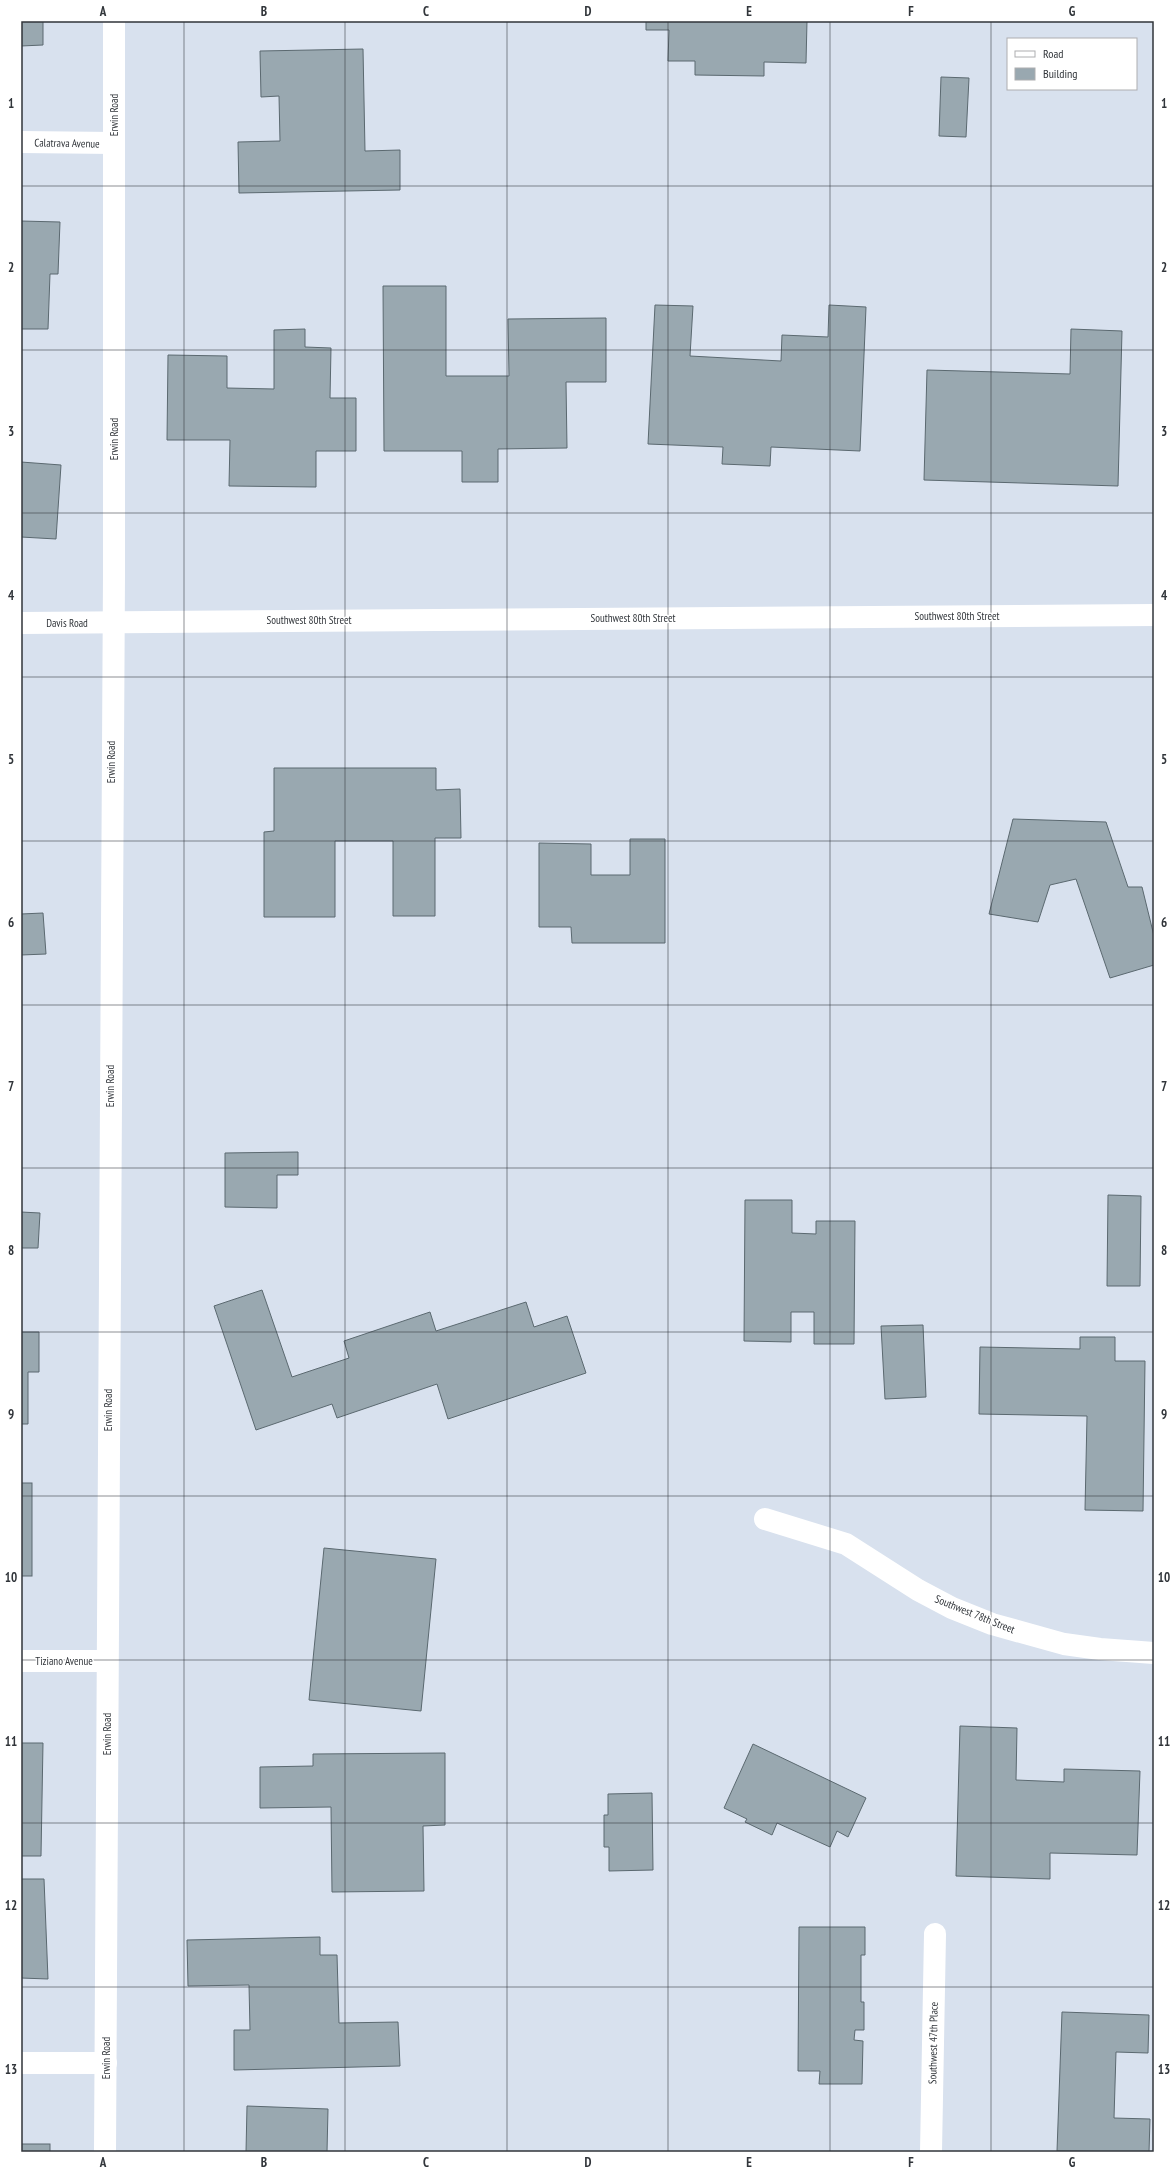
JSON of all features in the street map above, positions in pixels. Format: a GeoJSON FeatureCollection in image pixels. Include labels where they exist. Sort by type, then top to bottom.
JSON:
{"type":"FeatureCollection","features":[{"type":"Feature","properties":{"kind":"street","name":"Erwin Road"},"geometry":{"type":"LineString","coordinates":[[105,2152],[113,622],[114,21]]}},
{"type":"Feature","properties":{"kind":"street","name":"Calatrava Avenue"},"geometry":{"type":"LineString","coordinates":[[21,142],[114,143]]}},
{"type":"Feature","properties":{"kind":"street","name":"Southwest 80th Street"},"geometry":{"type":"LineString","coordinates":[[113,622],[1154,615]]}},
{"type":"Feature","properties":{"kind":"street","name":"Davis Road"},"geometry":{"type":"LineString","coordinates":[[21,623],[113,622]]}},
{"type":"Feature","properties":{"kind":"street","name":"Southwest 78th Street"},"geometry":{"type":"LineString","coordinates":[[765,1519],[846,1544],[918,1590],[952,1608],[992,1624],[1064,1644],[1115,1651],[1154,1653]]}},
{"type":"Feature","properties":{"kind":"street","name":"Tiziano Avenue"},"geometry":{"type":"LineString","coordinates":[[21,1661],[107,1661]]}},
{"type":"Feature","properties":{"kind":"street","name":"Southwest 47th Place"},"geometry":{"type":"LineString","coordinates":[[932,2152],[935,1934]]}},
{"type":"Feature","properties":{"kind":"street"},"geometry":{"type":"LineString","coordinates":[[21,2063],[106,2063]]}},
{"type":"Feature","properties":{"kind":"building"},"geometry":{"type":"Polygon","coordinates":[[[21,21],[43,21],[43,45],[21,46],[21,21]]]}},
{"type":"Feature","properties":{"kind":"building"},"geometry":{"type":"Polygon","coordinates":[[[646,21],[807,21],[806,63],[764,62],[764,76],[695,75],[695,61],[668,61],[669,30],[646,30],[646,21]]]}},
{"type":"Feature","properties":{"kind":"building"},"geometry":{"type":"Polygon","coordinates":[[[363,49],[365,151],[400,150],[400,190],[239,193],[238,142],[280,141],[279,96],[261,97],[260,51],[363,49]]]}},
{"type":"Feature","properties":{"kind":"building"},"geometry":{"type":"Polygon","coordinates":[[[941,77],[969,78],[966,137],[939,136],[941,77]]]}},
{"type":"Feature","properties":{"kind":"building"},"geometry":{"type":"Polygon","coordinates":[[[21,221],[60,222],[58,274],[50,274],[48,329],[21,329],[21,221]]]}},
{"type":"Feature","properties":{"kind":"building"},"geometry":{"type":"Polygon","coordinates":[[[383,286],[446,286],[446,376],[509,376],[508,319],[606,318],[606,382],[566,382],[567,448],[498,449],[498,482],[462,482],[462,451],[384,451],[383,286]]]}},
{"type":"Feature","properties":{"kind":"building"},"geometry":{"type":"Polygon","coordinates":[[[655,305],[693,306],[690,356],[781,361],[782,335],[828,337],[829,305],[866,307],[860,451],[771,447],[770,466],[722,464],[723,447],[648,444],[655,305]]]}},
{"type":"Feature","properties":{"kind":"building"},"geometry":{"type":"Polygon","coordinates":[[[305,329],[305,347],[331,348],[330,398],[356,398],[356,451],[316,451],[316,487],[229,486],[230,440],[167,440],[168,355],[227,356],[227,388],[274,389],[274,330],[305,329]]]}},
{"type":"Feature","properties":{"kind":"building"},"geometry":{"type":"Polygon","coordinates":[[[1071,329],[1122,331],[1118,486],[924,480],[927,370],[1070,374],[1071,329]]]}},
{"type":"Feature","properties":{"kind":"building"},"geometry":{"type":"Polygon","coordinates":[[[21,462],[61,465],[56,539],[21,537],[21,462]]]}},
{"type":"Feature","properties":{"kind":"building"},"geometry":{"type":"Polygon","coordinates":[[[274,768],[436,768],[436,790],[460,789],[461,838],[435,838],[435,916],[393,916],[393,841],[335,841],[335,917],[264,917],[264,832],[274,831],[274,768]]]}},
{"type":"Feature","properties":{"kind":"building"},"geometry":{"type":"Polygon","coordinates":[[[1013,819],[1106,822],[1128,887],[1142,887],[1154,936],[1154,965],[1110,978],[1076,879],[1050,885],[1038,922],[989,914],[1013,819]]]}},
{"type":"Feature","properties":{"kind":"building"},"geometry":{"type":"Polygon","coordinates":[[[630,839],[665,839],[665,943],[572,943],[571,927],[539,927],[539,843],[591,844],[591,875],[630,875],[630,839]]]}},
{"type":"Feature","properties":{"kind":"building"},"geometry":{"type":"Polygon","coordinates":[[[43,913],[46,954],[21,955],[21,914],[43,913]]]}},
{"type":"Feature","properties":{"kind":"building"},"geometry":{"type":"Polygon","coordinates":[[[298,1152],[298,1175],[277,1175],[277,1208],[225,1207],[225,1153],[298,1152]]]}},
{"type":"Feature","properties":{"kind":"building"},"geometry":{"type":"Polygon","coordinates":[[[1108,1195],[1141,1196],[1140,1286],[1107,1286],[1108,1195]]]}},
{"type":"Feature","properties":{"kind":"building"},"geometry":{"type":"Polygon","coordinates":[[[745,1200],[792,1200],[792,1233],[816,1234],[816,1221],[855,1221],[854,1344],[814,1344],[814,1312],[791,1312],[791,1342],[744,1341],[745,1200]]]}},
{"type":"Feature","properties":{"kind":"building"},"geometry":{"type":"Polygon","coordinates":[[[21,1212],[40,1213],[38,1248],[21,1248],[21,1212]]]}},
{"type":"Feature","properties":{"kind":"building"},"geometry":{"type":"Polygon","coordinates":[[[262,1290],[292,1377],[349,1358],[344,1341],[430,1312],[436,1331],[526,1302],[534,1327],[567,1316],[586,1373],[448,1419],[437,1384],[337,1418],[332,1404],[256,1430],[214,1306],[262,1290]]]}},
{"type":"Feature","properties":{"kind":"building"},"geometry":{"type":"Polygon","coordinates":[[[923,1325],[926,1397],[885,1399],[881,1326],[923,1325]]]}},
{"type":"Feature","properties":{"kind":"building"},"geometry":{"type":"Polygon","coordinates":[[[21,1332],[39,1332],[39,1372],[28,1372],[28,1424],[21,1424],[21,1332]]]}},
{"type":"Feature","properties":{"kind":"building"},"geometry":{"type":"Polygon","coordinates":[[[1080,1337],[1115,1337],[1115,1361],[1145,1361],[1143,1511],[1085,1510],[1087,1416],[979,1414],[980,1347],[1080,1349],[1080,1337]]]}},
{"type":"Feature","properties":{"kind":"building"},"geometry":{"type":"Polygon","coordinates":[[[21,1483],[32,1483],[32,1576],[21,1576],[21,1483]]]}},
{"type":"Feature","properties":{"kind":"building"},"geometry":{"type":"Polygon","coordinates":[[[324,1548],[436,1559],[421,1711],[309,1700],[324,1548]]]}},
{"type":"Feature","properties":{"kind":"building"},"geometry":{"type":"Polygon","coordinates":[[[960,1726],[1017,1728],[1016,1780],[1064,1782],[1064,1769],[1140,1771],[1137,1855],[1050,1853],[1050,1879],[956,1876],[960,1726]]]}},
{"type":"Feature","properties":{"kind":"building"},"geometry":{"type":"Polygon","coordinates":[[[21,1743],[43,1743],[41,1856],[21,1856],[21,1743]]]}},
{"type":"Feature","properties":{"kind":"building"},"geometry":{"type":"Polygon","coordinates":[[[753,1744],[866,1798],[848,1837],[837,1831],[830,1847],[777,1823],[772,1835],[745,1822],[747,1819],[724,1808],[753,1744]]]}},
{"type":"Feature","properties":{"kind":"building"},"geometry":{"type":"Polygon","coordinates":[[[445,1753],[445,1825],[423,1826],[424,1891],[332,1892],[331,1807],[260,1808],[260,1767],[313,1766],[313,1754],[445,1753]]]}},
{"type":"Feature","properties":{"kind":"building"},"geometry":{"type":"Polygon","coordinates":[[[652,1793],[653,1870],[609,1871],[609,1847],[604,1847],[604,1815],[608,1815],[608,1794],[652,1793]]]}},
{"type":"Feature","properties":{"kind":"building"},"geometry":{"type":"Polygon","coordinates":[[[21,1879],[44,1879],[48,1979],[21,1978],[21,1879]]]}},
{"type":"Feature","properties":{"kind":"building"},"geometry":{"type":"Polygon","coordinates":[[[799,1927],[865,1927],[865,1955],[861,1955],[861,2002],[864,2002],[864,2030],[855,2030],[854,2040],[863,2041],[862,2084],[819,2084],[820,2071],[798,2071],[799,1927]]]}},
{"type":"Feature","properties":{"kind":"building"},"geometry":{"type":"Polygon","coordinates":[[[320,1937],[320,1955],[337,1955],[339,2023],[398,2022],[400,2066],[234,2070],[234,2030],[250,2030],[249,1985],[188,1986],[187,1940],[320,1937]]]}},
{"type":"Feature","properties":{"kind":"building"},"geometry":{"type":"Polygon","coordinates":[[[1062,2012],[1149,2015],[1148,2053],[1116,2052],[1114,2118],[1150,2119],[1149,2152],[1057,2151],[1062,2012]]]}},
{"type":"Feature","properties":{"kind":"building"},"geometry":{"type":"Polygon","coordinates":[[[247,2106],[328,2109],[327,2152],[246,2152],[247,2106]]]}},
{"type":"Feature","properties":{"kind":"building"},"geometry":{"type":"Polygon","coordinates":[[[21,2144],[50,2144],[50,2152],[21,2152],[21,2144]]]}}]}
